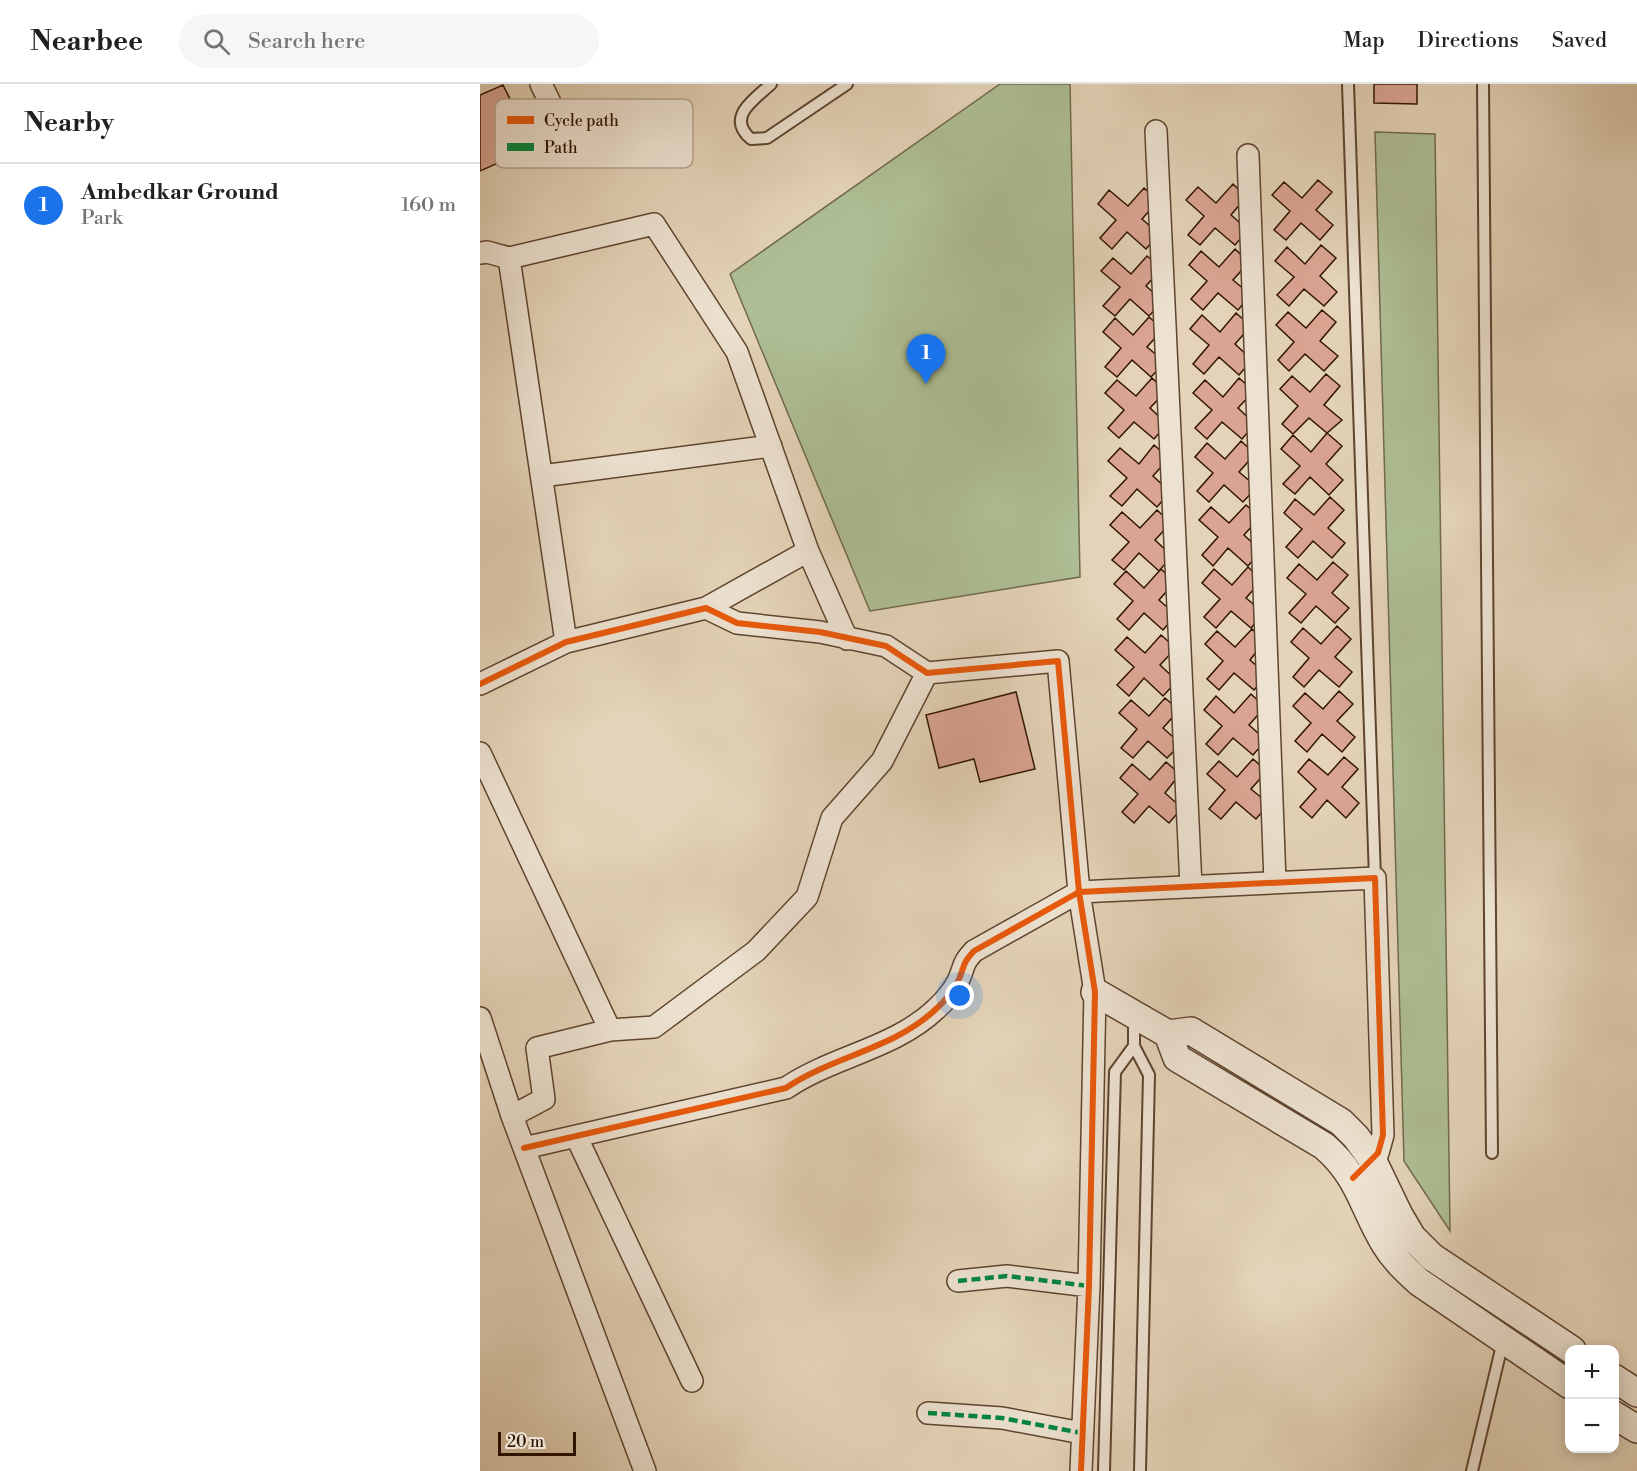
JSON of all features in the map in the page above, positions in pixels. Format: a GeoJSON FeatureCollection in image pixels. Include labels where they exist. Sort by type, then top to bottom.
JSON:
{"type":"FeatureCollection","features":[{"type":"Feature","properties":{"kind":"street"},"geometry":{"type":"LineString","coordinates":[[541,84],[548,99]]}},
{"type":"Feature","properties":{"kind":"street"},"geometry":{"type":"LineString","coordinates":[[1156,131],[1191,887]]}},
{"type":"Feature","properties":{"kind":"street"},"geometry":{"type":"LineString","coordinates":[[1248,155],[1275,882]]}},
{"type":"Feature","properties":{"kind":"street"},"geometry":{"type":"LineString","coordinates":[[480,253],[487,252],[509,258],[654,225],[737,352],[808,551],[847,639]]}},
{"type":"Feature","properties":{"kind":"street"},"geometry":{"type":"LineString","coordinates":[[509,258],[566,642]]}},
{"type":"Feature","properties":{"kind":"street"},"geometry":{"type":"LineString","coordinates":[[542,476],[771,446]]}},
{"type":"Feature","properties":{"kind":"street"},"geometry":{"type":"LineString","coordinates":[[480,684],[566,642],[705,608],[808,551]]}},
{"type":"Feature","properties":{"kind":"street"},"geometry":{"type":"LineString","coordinates":[[705,608],[737,623],[820,632],[886,646],[927,673],[1058,661],[1079,892],[1095,992],[1089,1286],[1081,1471]]}},
{"type":"Feature","properties":{"kind":"street"},"geometry":{"type":"LineString","coordinates":[[512,1116],[544,1099],[537,1048],[610,1030],[654,1027],[756,951],[807,897],[832,818],[882,761],[927,673]]}},
{"type":"Feature","properties":{"kind":"street"},"geometry":{"type":"LineString","coordinates":[[480,753],[610,1030]]}},
{"type":"Feature","properties":{"kind":"street"},"geometry":{"type":"LineString","coordinates":[[524,1148],[786,1088],[804,1076],[892,1040],[938,1008],[958,981],[963,963],[974,951],[1079,892],[1375,878],[1383,1135],[1378,1153],[1353,1178]]}},
{"type":"Feature","properties":{"kind":"street"},"geometry":{"type":"LineString","coordinates":[[1095,992],[1168,1034],[1177,1058],[1324,1146],[1340,1160],[1353,1178],[1385,1244],[1400,1265],[1419,1282],[1565,1382]]}},
{"type":"Feature","properties":{"kind":"street"},"geometry":{"type":"LineString","coordinates":[[480,1018],[512,1116],[645,1471]]}},
{"type":"Feature","properties":{"kind":"street"},"geometry":{"type":"LineString","coordinates":[[1168,1034],[1191,1031],[1341,1122],[1356,1137],[1372,1159],[1412,1237],[1432,1257],[1565,1345]]}},
{"type":"Feature","properties":{"kind":"street"},"geometry":{"type":"LineString","coordinates":[[576,1136],[692,1381]]}},
{"type":"Feature","properties":{"kind":"street"},"geometry":{"type":"LineString","coordinates":[[957,1281],[1007,1276],[1089,1286]]}},
{"type":"Feature","properties":{"kind":"street"},"geometry":{"type":"LineString","coordinates":[[1619,1381],[1637,1393]]}},
{"type":"Feature","properties":{"kind":"street"},"geometry":{"type":"LineString","coordinates":[[928,1413],[1002,1418],[1083,1433]]}},
{"type":"Feature","properties":{"kind":"street"},"geometry":{"type":"LineString","coordinates":[[1619,1417],[1637,1429]]}},
{"type":"Feature","properties":{"kind":"lane"},"geometry":{"type":"LineString","coordinates":[[771,84],[744,110],[741,118],[741,127],[751,139],[767,138],[847,84]]}},
{"type":"Feature","properties":{"kind":"lane"},"geometry":{"type":"LineString","coordinates":[[1348,84],[1375,878]]}},
{"type":"Feature","properties":{"kind":"lane"},"geometry":{"type":"LineString","coordinates":[[1483,84],[1492,1153]]}},
{"type":"Feature","properties":{"kind":"lane"},"geometry":{"type":"LineString","coordinates":[[1135,1014],[1134,1046],[1149,1075],[1140,1471]]}},
{"type":"Feature","properties":{"kind":"lane"},"geometry":{"type":"LineString","coordinates":[[1104,1471],[1115,1072],[1134,1046]]}},
{"type":"Feature","properties":{"kind":"lane"},"geometry":{"type":"LineString","coordinates":[[1472,1471],[1503,1341]]}},
{"type":"Feature","properties":{"kind":"green space"},"geometry":{"type":"Polygon","coordinates":[[[1000,84],[1070,84],[1080,577],[870,611],[730,274],[1000,84]]]}},
{"type":"Feature","properties":{"kind":"green space"},"geometry":{"type":"Polygon","coordinates":[[[1375,132],[1435,134],[1450,1231],[1404,1161],[1375,132]]]}},
{"type":"Feature","properties":{"kind":"building"},"geometry":{"type":"Polygon","coordinates":[[[1374,84],[1417,84],[1417,104],[1374,103],[1374,84]]]}},
{"type":"Feature","properties":{"kind":"building"},"geometry":{"type":"Polygon","coordinates":[[[503,85],[510,99],[495,99],[495,164],[480,171],[480,95],[503,85]]]}},
{"type":"Feature","properties":{"kind":"building"},"geometry":{"type":"Polygon","coordinates":[[[1318,180],[1332,192],[1316,210],[1333,225],[1320,240],[1301,223],[1286,240],[1274,230],[1290,211],[1272,195],[1284,182],[1302,198],[1318,180]]]}},
{"type":"Feature","properties":{"kind":"building"},"geometry":{"type":"Polygon","coordinates":[[[1233,184],[1246,197],[1231,215],[1248,230],[1235,245],[1215,228],[1200,245],[1188,235],[1204,216],[1186,200],[1198,187],[1216,203],[1233,184]]]}},
{"type":"Feature","properties":{"kind":"building"},"geometry":{"type":"Polygon","coordinates":[[[1144,188],[1158,201],[1142,219],[1159,234],[1146,249],[1127,232],[1112,249],[1100,238],[1116,220],[1098,204],[1109,190],[1128,206],[1144,188]]]}},
{"type":"Feature","properties":{"kind":"building"},"geometry":{"type":"Polygon","coordinates":[[[1321,245],[1336,258],[1320,276],[1337,292],[1324,306],[1304,289],[1289,306],[1277,295],[1294,277],[1275,261],[1287,247],[1305,264],[1321,245]]]}},
{"type":"Feature","properties":{"kind":"building"},"geometry":{"type":"Polygon","coordinates":[[[1235,249],[1249,262],[1233,280],[1251,295],[1238,310],[1218,293],[1203,310],[1191,299],[1207,281],[1189,265],[1201,251],[1219,267],[1235,249]]]}},
{"type":"Feature","properties":{"kind":"building"},"geometry":{"type":"Polygon","coordinates":[[[1147,256],[1162,268],[1146,286],[1163,301],[1149,316],[1130,299],[1115,316],[1103,306],[1120,287],[1101,271],[1113,258],[1131,274],[1147,256]]]}},
{"type":"Feature","properties":{"kind":"building"},"geometry":{"type":"Polygon","coordinates":[[[1322,310],[1336,322],[1320,341],[1338,356],[1324,371],[1305,354],[1289,371],[1278,360],[1294,342],[1276,325],[1288,312],[1306,328],[1322,310]]]}},
{"type":"Feature","properties":{"kind":"building"},"geometry":{"type":"Polygon","coordinates":[[[1236,313],[1251,326],[1235,344],[1252,360],[1239,375],[1219,357],[1204,374],[1193,364],[1209,345],[1190,329],[1202,315],[1220,332],[1236,313]]]}},
{"type":"Feature","properties":{"kind":"building"},"geometry":{"type":"Polygon","coordinates":[[[1149,317],[1163,329],[1147,347],[1165,362],[1151,377],[1132,360],[1117,377],[1105,367],[1121,348],[1103,332],[1115,318],[1133,335],[1149,317]]]}},
{"type":"Feature","properties":{"kind":"building"},"geometry":{"type":"Polygon","coordinates":[[[1326,374],[1340,386],[1324,405],[1342,420],[1327,433],[1309,418],[1293,434],[1282,424],[1298,406],[1280,389],[1292,376],[1310,392],[1326,374]]]}},
{"type":"Feature","properties":{"kind":"building"},"geometry":{"type":"Polygon","coordinates":[[[1152,378],[1166,391],[1150,408],[1167,424],[1154,439],[1134,422],[1119,438],[1108,428],[1124,410],[1105,393],[1117,380],[1136,396],[1152,378]]]}},
{"type":"Feature","properties":{"kind":"building"},"geometry":{"type":"Polygon","coordinates":[[[1239,378],[1254,391],[1238,408],[1255,424],[1242,439],[1222,422],[1207,439],[1195,428],[1212,410],[1193,393],[1205,380],[1223,397],[1239,378]]]}},
{"type":"Feature","properties":{"kind":"building"},"geometry":{"type":"Polygon","coordinates":[[[1327,433],[1342,446],[1326,464],[1343,480],[1329,495],[1310,477],[1295,494],[1283,484],[1300,466],[1281,449],[1293,435],[1311,452],[1327,433]]]}},
{"type":"Feature","properties":{"kind":"building"},"geometry":{"type":"Polygon","coordinates":[[[1241,441],[1255,454],[1239,472],[1257,487],[1243,502],[1224,485],[1209,502],[1197,491],[1213,473],[1195,457],[1207,443],[1225,459],[1241,441]]]}},
{"type":"Feature","properties":{"kind":"building"},"geometry":{"type":"Polygon","coordinates":[[[1154,445],[1169,458],[1153,476],[1170,492],[1157,507],[1137,489],[1122,506],[1110,496],[1127,478],[1108,461],[1120,448],[1139,464],[1154,445]]]}},
{"type":"Feature","properties":{"kind":"building"},"geometry":{"type":"Polygon","coordinates":[[[1330,497],[1344,510],[1328,528],[1345,543],[1332,558],[1313,541],[1298,558],[1286,547],[1302,529],[1284,513],[1295,499],[1314,515],[1330,497]]]}},
{"type":"Feature","properties":{"kind":"building"},"geometry":{"type":"Polygon","coordinates":[[[1246,505],[1260,517],[1244,535],[1261,551],[1248,566],[1228,548],[1213,566],[1202,555],[1218,537],[1199,520],[1211,507],[1229,523],[1246,505]]]}},
{"type":"Feature","properties":{"kind":"building"},"geometry":{"type":"Polygon","coordinates":[[[1157,510],[1171,523],[1155,540],[1172,556],[1159,571],[1139,553],[1124,570],[1112,560],[1129,542],[1110,525],[1122,512],[1140,528],[1157,510]]]}},
{"type":"Feature","properties":{"kind":"building"},"geometry":{"type":"Polygon","coordinates":[[[1333,562],[1348,575],[1332,593],[1349,608],[1335,623],[1316,606],[1301,623],[1289,613],[1306,594],[1287,578],[1299,564],[1317,580],[1333,562]]]}},
{"type":"Feature","properties":{"kind":"building"},"geometry":{"type":"Polygon","coordinates":[[[1248,567],[1262,580],[1246,598],[1264,613],[1251,628],[1231,611],[1216,628],[1204,617],[1220,599],[1202,583],[1214,569],[1232,585],[1248,567]]]}},
{"type":"Feature","properties":{"kind":"building"},"geometry":{"type":"Polygon","coordinates":[[[1161,569],[1175,582],[1159,600],[1176,615],[1163,630],[1144,613],[1129,630],[1117,619],[1133,601],[1114,584],[1126,571],[1144,588],[1161,569]]]}},
{"type":"Feature","properties":{"kind":"building"},"geometry":{"type":"Polygon","coordinates":[[[1337,626],[1351,639],[1335,657],[1352,672],[1339,687],[1319,670],[1304,687],[1293,677],[1309,658],[1291,642],[1303,628],[1321,644],[1337,626]]]}},
{"type":"Feature","properties":{"kind":"building"},"geometry":{"type":"Polygon","coordinates":[[[1252,629],[1265,641],[1250,660],[1267,675],[1254,690],[1234,673],[1219,690],[1207,679],[1223,661],[1205,644],[1217,631],[1235,647],[1252,629]]]}},
{"type":"Feature","properties":{"kind":"building"},"geometry":{"type":"Polygon","coordinates":[[[1161,635],[1176,648],[1160,665],[1177,681],[1163,696],[1144,678],[1129,696],[1117,685],[1134,667],[1115,650],[1127,637],[1145,653],[1161,635]]]}},
{"type":"Feature","properties":{"kind":"building"},"geometry":{"type":"Polygon","coordinates":[[[1339,691],[1353,704],[1337,721],[1355,737],[1342,752],[1322,734],[1307,752],[1295,741],[1311,723],[1293,706],[1305,693],[1323,709],[1339,691]]]}},
{"type":"Feature","properties":{"kind":"building"},"geometry":{"type":"Polygon","coordinates":[[[1016,692],[1035,769],[980,782],[974,759],[939,768],[926,715],[1016,692]]]}},
{"type":"Feature","properties":{"kind":"building"},"geometry":{"type":"Polygon","coordinates":[[[1251,694],[1265,707],[1249,725],[1266,740],[1253,755],[1233,738],[1218,755],[1206,744],[1222,726],[1204,710],[1216,696],[1234,713],[1251,694]]]}},
{"type":"Feature","properties":{"kind":"building"},"geometry":{"type":"Polygon","coordinates":[[[1165,698],[1179,710],[1163,728],[1181,744],[1167,758],[1148,741],[1133,758],[1121,748],[1137,729],[1119,713],[1131,700],[1149,716],[1165,698]]]}},
{"type":"Feature","properties":{"kind":"building"},"geometry":{"type":"Polygon","coordinates":[[[1344,757],[1358,769],[1342,787],[1359,803],[1346,818],[1327,800],[1312,818],[1300,807],[1316,789],[1298,772],[1309,759],[1328,775],[1344,757]]]}},
{"type":"Feature","properties":{"kind":"building"},"geometry":{"type":"Polygon","coordinates":[[[1253,759],[1267,771],[1251,789],[1269,804],[1256,819],[1236,802],[1221,819],[1209,809],[1225,790],[1207,774],[1219,761],[1237,777],[1253,759]]]}},
{"type":"Feature","properties":{"kind":"building"},"geometry":{"type":"Polygon","coordinates":[[[1166,762],[1180,774],[1165,793],[1182,808],[1169,823],[1149,806],[1134,823],[1122,812],[1138,794],[1120,778],[1132,764],[1150,780],[1166,762]]]}},
{"type":"Feature","properties":{"kind":"marked path"},"geometry":{"type":"LineString","coordinates":[[958,1281],[1007,1276],[1089,1286]]}},
{"type":"Feature","properties":{"kind":"marked path"},"geometry":{"type":"LineString","coordinates":[[928,1413],[1002,1418],[1082,1433]]}},
{"type":"Feature","properties":{"kind":"cycle path"},"geometry":{"type":"LineString","coordinates":[[480,684],[566,642],[706,608],[737,623],[820,632],[886,646],[927,673],[1058,661],[1079,892],[1095,992],[1089,1286],[1081,1471]]}},
{"type":"Feature","properties":{"kind":"cycle path"},"geometry":{"type":"LineString","coordinates":[[524,1148],[786,1088],[804,1077],[882,1043],[919,1023],[949,995],[974,951],[1079,892],[1375,878],[1383,1135],[1378,1153],[1353,1178]]}},
{"type":"Feature","properties":{"kind":"place","name":"Ambedkar Ground"},"geometry":{"type":"Point","coordinates":[926,384]}}]}
